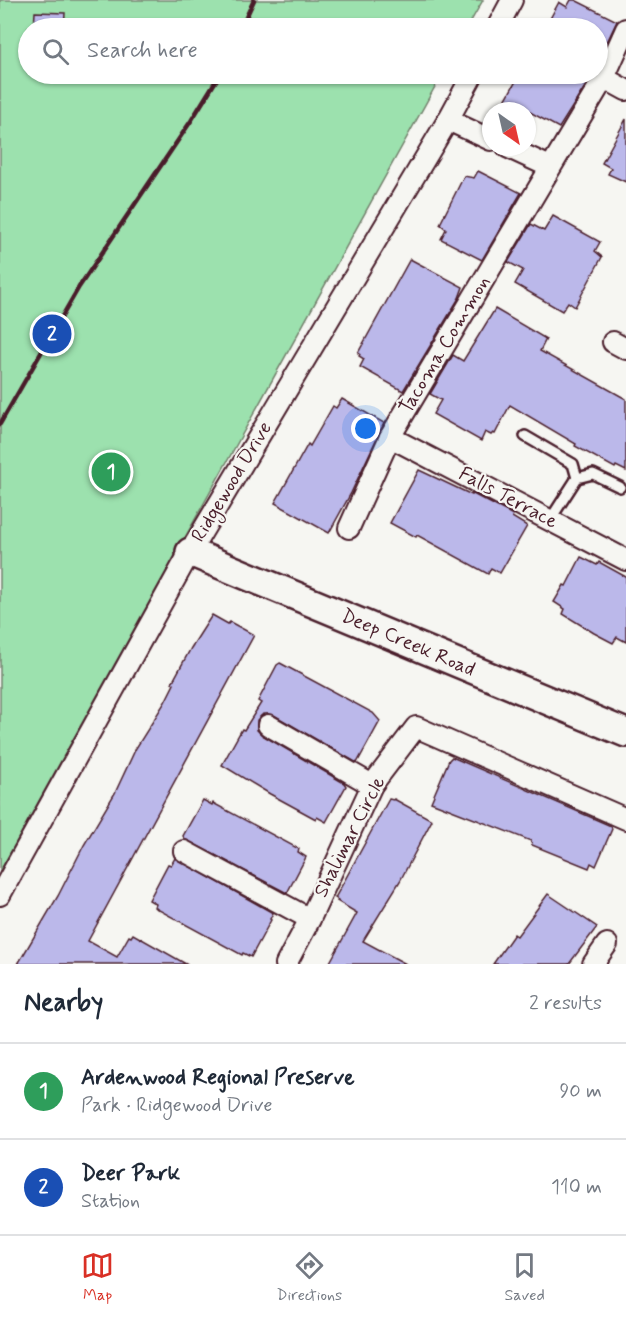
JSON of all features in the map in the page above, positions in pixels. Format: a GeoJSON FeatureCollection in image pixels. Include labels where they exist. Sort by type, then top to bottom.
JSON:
{"type":"FeatureCollection","features":[{"type":"Feature","properties":{"kind":"street"},"geometry":{"type":"LineString","coordinates":[[502,18],[512,0]]}},
{"type":"Feature","properties":{"kind":"street","name":"Tacoma Common"},"geometry":{"type":"LineString","coordinates":[[608,69],[626,29]]}},
{"type":"Feature","properties":{"kind":"street"},"geometry":{"type":"LineString","coordinates":[[608,80],[626,90]]}},
{"type":"Feature","properties":{"kind":"street","name":"Ridgewood Drive"},"geometry":{"type":"LineString","coordinates":[[0,895],[190,552],[468,84]]}},
{"type":"Feature","properties":{"kind":"street","name":"Tacoma Common"},"geometry":{"type":"LineString","coordinates":[[349,528],[390,437],[600,84]]}},
{"type":"Feature","properties":{"kind":"street"},"geometry":{"type":"LineString","coordinates":[[448,120],[482,136]]}},
{"type":"Feature","properties":{"kind":"street"},"geometry":{"type":"LineString","coordinates":[[526,156],[550,167]]}},
{"type":"Feature","properties":{"kind":"street","name":"Falls Terrace"},"geometry":{"type":"LineString","coordinates":[[390,437],[626,560]]}},
{"type":"Feature","properties":{"kind":"street","name":"Deep Creek Road"},"geometry":{"type":"LineString","coordinates":[[190,552],[626,734]]}},
{"type":"Feature","properties":{"kind":"street"},"geometry":{"type":"LineString","coordinates":[[268,726],[372,785]]}},
{"type":"Feature","properties":{"kind":"street","name":"Shalimar Circle"},"geometry":{"type":"LineString","coordinates":[[286,964],[310,919],[372,785],[416,727],[624,814]]}},
{"type":"Feature","properties":{"kind":"street"},"geometry":{"type":"LineString","coordinates":[[184,851],[310,919]]}},
{"type":"Feature","properties":{"kind":"street"},"geometry":{"type":"LineString","coordinates":[[593,964],[607,944]]}},
{"type":"Feature","properties":{"kind":"lane"},"geometry":{"type":"LineString","coordinates":[[525,436],[573,464],[578,478]]}},
{"type":"Feature","properties":{"kind":"lane"},"geometry":{"type":"LineString","coordinates":[[550,520],[578,478],[593,474],[620,487]]}},
{"type":"Feature","properties":{"kind":"green space"},"geometry":{"type":"Polygon","coordinates":[[[0,0],[483,0],[473,18],[18,18],[18,84],[436,84],[0,871],[0,0]]]}},
{"type":"Feature","properties":{"kind":"building"},"geometry":{"type":"Polygon","coordinates":[[[571,0],[575,0],[617,21],[608,40],[608,18],[550,18],[559,2],[567,7],[571,0]]]}},
{"type":"Feature","properties":{"kind":"building"},"geometry":{"type":"Polygon","coordinates":[[[35,12],[65,13],[65,18],[35,18],[35,12]]]}},
{"type":"Feature","properties":{"kind":"building"},"geometry":{"type":"Polygon","coordinates":[[[514,84],[587,84],[559,128],[536,115],[536,102],[511,102],[506,99],[514,84]]]}},
{"type":"Feature","properties":{"kind":"building"},"geometry":{"type":"Polygon","coordinates":[[[626,119],[626,182],[608,174],[611,168],[602,163],[626,119]]]}},
{"type":"Feature","properties":{"kind":"building"},"geometry":{"type":"Polygon","coordinates":[[[478,171],[521,193],[482,260],[441,239],[446,229],[440,224],[464,176],[474,178],[478,171]]]}},
{"type":"Feature","properties":{"kind":"building"},"geometry":{"type":"Polygon","coordinates":[[[553,216],[600,242],[595,251],[602,257],[575,307],[568,302],[562,311],[515,284],[523,270],[508,262],[531,224],[544,231],[553,216]]]}},
{"type":"Feature","properties":{"kind":"building"},"geometry":{"type":"Polygon","coordinates":[[[410,259],[463,287],[459,298],[403,391],[360,367],[364,359],[358,353],[410,259]]]}},
{"type":"Feature","properties":{"kind":"building"},"geometry":{"type":"Polygon","coordinates":[[[495,309],[546,339],[540,351],[626,399],[626,471],[616,466],[615,468],[575,446],[576,444],[510,405],[495,434],[485,432],[481,441],[433,414],[441,400],[430,394],[453,355],[463,361],[495,309]]]}},
{"type":"Feature","properties":{"kind":"building"},"geometry":{"type":"Polygon","coordinates":[[[342,399],[384,423],[329,533],[275,503],[308,444],[310,446],[333,406],[336,408],[342,399]]]}},
{"type":"Feature","properties":{"kind":"building"},"geometry":{"type":"Polygon","coordinates":[[[419,470],[473,494],[513,515],[512,517],[527,526],[500,573],[491,568],[488,574],[417,535],[416,537],[390,523],[419,470]]]}},
{"type":"Feature","properties":{"kind":"building"},"geometry":{"type":"Polygon","coordinates":[[[581,557],[597,565],[599,562],[626,577],[626,642],[617,637],[613,643],[594,633],[563,614],[565,609],[554,602],[564,585],[566,586],[581,557]]]}},
{"type":"Feature","properties":{"kind":"building"},"geometry":{"type":"Polygon","coordinates":[[[212,615],[254,635],[88,941],[117,957],[129,936],[133,934],[186,964],[18,964],[115,793],[136,748],[165,702],[174,684],[172,683],[191,648],[212,615]]]}},
{"type":"Feature","properties":{"kind":"building"},"geometry":{"type":"Polygon","coordinates":[[[280,663],[373,713],[380,721],[357,763],[274,715],[263,714],[257,720],[257,730],[262,735],[344,783],[346,786],[326,822],[270,794],[222,765],[242,729],[244,730],[261,703],[258,701],[280,663]]]}},
{"type":"Feature","properties":{"kind":"building"},"geometry":{"type":"Polygon","coordinates":[[[452,757],[611,826],[612,829],[596,866],[591,863],[589,868],[532,845],[531,841],[431,802],[452,757]]]}},
{"type":"Feature","properties":{"kind":"building"},"geometry":{"type":"Polygon","coordinates":[[[389,799],[394,799],[432,820],[400,881],[363,941],[406,964],[329,964],[357,913],[335,898],[389,799]]]}},
{"type":"Feature","properties":{"kind":"building"},"geometry":{"type":"Polygon","coordinates":[[[203,800],[212,805],[213,803],[299,849],[298,852],[306,857],[287,893],[186,840],[183,836],[203,800]]]}},
{"type":"Feature","properties":{"kind":"building"},"geometry":{"type":"Polygon","coordinates":[[[175,858],[273,913],[251,957],[243,953],[242,955],[157,909],[156,904],[149,900],[168,864],[171,865],[175,858]]]}},
{"type":"Feature","properties":{"kind":"building"},"geometry":{"type":"Polygon","coordinates":[[[548,894],[597,927],[569,964],[493,964],[514,934],[517,936],[548,894]]]}},
{"type":"Feature","properties":{"kind":"railway"},"geometry":{"type":"LineString","coordinates":[[246,18],[254,0]]}},
{"type":"Feature","properties":{"kind":"railway"},"geometry":{"type":"LineString","coordinates":[[0,424],[79,287],[214,84]]}},
{"type":"Feature","properties":{"kind":"place","name":"Deer Park"},"geometry":{"type":"Point","coordinates":[52,334]}},
{"type":"Feature","properties":{"kind":"place","name":"Ardenwood Regional Preserve"},"geometry":{"type":"Point","coordinates":[111,472]}}]}
